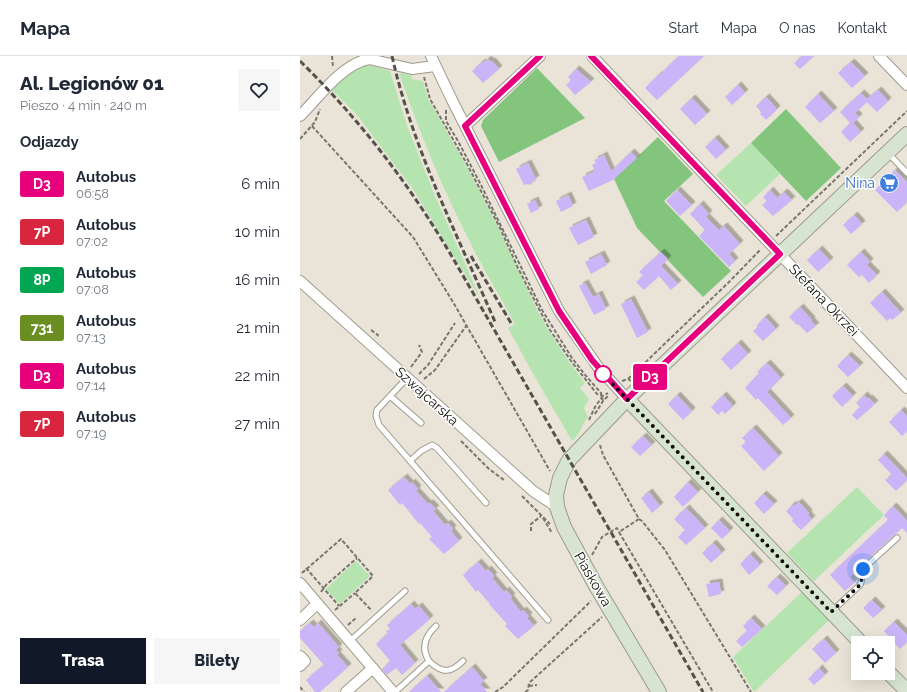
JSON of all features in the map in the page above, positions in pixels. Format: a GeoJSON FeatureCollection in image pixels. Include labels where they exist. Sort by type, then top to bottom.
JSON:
{"type":"FeatureCollection","features":[{"type":"Feature","properties":{"kind":"street"},"geometry":{"type":"LineString","coordinates":[[465,126],[540,56]]}},
{"type":"Feature","properties":{"kind":"street","name":"Stefana Okrzei"},"geometry":{"type":"LineString","coordinates":[[592,56],[907,388]]}},
{"type":"Feature","properties":{"kind":"street"},"geometry":{"type":"LineString","coordinates":[[880,56],[907,85]]}},
{"type":"Feature","properties":{"kind":"street"},"geometry":{"type":"LineString","coordinates":[[300,116],[348,68],[356,62],[368,57],[412,69],[433,61],[559,311],[595,364],[854,636]]}},
{"type":"Feature","properties":{"kind":"street"},"geometry":{"type":"LineString","coordinates":[[627,399],[907,134]]}},
{"type":"Feature","properties":{"kind":"street","name":"Szwajcarska"},"geometry":{"type":"LineString","coordinates":[[300,281],[533,491],[557,507]]}},
{"type":"Feature","properties":{"kind":"street","name":"Piaskowa"},"geometry":{"type":"LineString","coordinates":[[627,399],[569,460],[558,486],[557,507],[564,527],[583,562],[659,692]]}},
{"type":"Feature","properties":{"kind":"street"},"geometry":{"type":"LineString","coordinates":[[300,579],[318,599],[350,641],[394,692]]}},
{"type":"Feature","properties":{"kind":"street"},"geometry":{"type":"LineString","coordinates":[[300,620],[318,599]]}},
{"type":"Feature","properties":{"kind":"street"},"geometry":{"type":"LineString","coordinates":[[300,656],[305,661],[300,666]]}},
{"type":"Feature","properties":{"kind":"street"},"geometry":{"type":"LineString","coordinates":[[346,692],[373,668]]}},
{"type":"Feature","properties":{"kind":"street"},"geometry":{"type":"LineString","coordinates":[[895,679],[907,692]]}},
{"type":"Feature","properties":{"kind":"lane"},"geometry":{"type":"LineString","coordinates":[[888,153],[907,173]]}},
{"type":"Feature","properties":{"kind":"lane"},"geometry":{"type":"LineString","coordinates":[[407,378],[377,410],[376,416],[379,425],[548,620]]}},
{"type":"Feature","properties":{"kind":"lane"},"geometry":{"type":"LineString","coordinates":[[390,396],[421,424]]}},
{"type":"Feature","properties":{"kind":"lane"},"geometry":{"type":"LineString","coordinates":[[410,461],[421,451],[432,445],[437,448],[486,504]]}},
{"type":"Feature","properties":{"kind":"lane"},"geometry":{"type":"LineString","coordinates":[[831,612],[860,585],[862,582],[861,574],[863,569],[897,538]]}},
{"type":"Feature","properties":{"kind":"lane"},"geometry":{"type":"LineString","coordinates":[[350,641],[405,591]]}},
{"type":"Feature","properties":{"kind":"lane"},"geometry":{"type":"LineString","coordinates":[[436,626],[431,631],[424,646],[426,656],[429,661],[436,667],[449,671],[456,668],[463,661]]}},
{"type":"Feature","properties":{"kind":"lane"},"geometry":{"type":"LineString","coordinates":[[394,692],[429,661]]}},
{"type":"Feature","properties":{"kind":"path"},"geometry":{"type":"LineString","coordinates":[[412,69],[414,77],[429,80]]}},
{"type":"Feature","properties":{"kind":"path"},"geometry":{"type":"LineString","coordinates":[[447,106],[445,112],[446,121],[480,183],[542,310],[572,358],[601,393],[603,401]]}},
{"type":"Feature","properties":{"kind":"path"},"geometry":{"type":"LineString","coordinates":[[772,236],[774,238],[907,111]]}},
{"type":"Feature","properties":{"kind":"path"},"geometry":{"type":"LineString","coordinates":[[300,139],[312,126],[413,237],[547,464],[558,486]]}},
{"type":"Feature","properties":{"kind":"path"},"geometry":{"type":"LineString","coordinates":[[620,382],[622,383],[635,373],[729,282],[763,246]]}},
{"type":"Feature","properties":{"kind":"path"},"geometry":{"type":"LineString","coordinates":[[419,374],[428,365],[455,323]]}},
{"type":"Feature","properties":{"kind":"path"},"geometry":{"type":"LineString","coordinates":[[424,379],[435,370],[466,326]]}},
{"type":"Feature","properties":{"kind":"path"},"geometry":{"type":"LineString","coordinates":[[411,367],[422,352],[419,345]]}},
{"type":"Feature","properties":{"kind":"path"},"geometry":{"type":"LineString","coordinates":[[597,440],[603,455],[639,519],[665,550],[751,692]]}},
{"type":"Feature","properties":{"kind":"path"},"geometry":{"type":"LineString","coordinates":[[531,531],[531,524],[541,516],[553,533],[557,536]]}},
{"type":"Feature","properties":{"kind":"path"},"geometry":{"type":"LineString","coordinates":[[619,532],[639,519]]}},
{"type":"Feature","properties":{"kind":"path"},"geometry":{"type":"LineString","coordinates":[[589,558],[592,556],[602,537],[617,528],[713,692]]}},
{"type":"Feature","properties":{"kind":"path"},"geometry":{"type":"LineString","coordinates":[[300,579],[306,568],[341,539],[373,576],[334,611]]}},
{"type":"Feature","properties":{"kind":"path"},"geometry":{"type":"LineString","coordinates":[[318,599],[326,586],[357,558]]}},
{"type":"Feature","properties":{"kind":"path"},"geometry":{"type":"LineString","coordinates":[[306,568],[339,606]]}},
{"type":"Feature","properties":{"kind":"path"},"geometry":{"type":"LineString","coordinates":[[355,592],[377,617]]}},
{"type":"Feature","properties":{"kind":"path"},"geometry":{"type":"LineString","coordinates":[[495,692],[592,600]]}},
{"type":"Feature","properties":{"kind":"path"},"geometry":{"type":"LineString","coordinates":[[525,692],[528,690],[528,683],[606,614]]}},
{"type":"Feature","properties":{"kind":"path"},"geometry":{"type":"LineString","coordinates":[[347,626],[356,618]]}},
{"type":"Feature","properties":{"kind":"path"},"geometry":{"type":"LineString","coordinates":[[528,686],[537,685]]}},
{"type":"Feature","properties":{"kind":"path"},"geometry":{"type":"LineString","coordinates":[[300,687],[304,692]]}},
{"type":"Feature","properties":{"kind":"green space"},"geometry":{"type":"Polygon","coordinates":[[[363,66],[373,66],[390,71],[407,126],[435,196],[481,300],[413,189],[357,115],[332,90],[346,76],[363,66]]]}},
{"type":"Feature","properties":{"kind":"green space"},"geometry":{"type":"Polygon","coordinates":[[[537,68],[585,118],[499,162],[481,126],[483,120],[537,68]]]}},
{"type":"Feature","properties":{"kind":"green space"},"geometry":{"type":"Polygon","coordinates":[[[399,73],[411,75],[412,79],[423,81],[428,99],[466,165],[499,229],[538,312],[569,362],[585,383],[580,388],[589,399],[584,408],[588,417],[577,436],[572,441],[508,328],[515,324],[478,258],[457,216],[422,135],[399,73]]]}},
{"type":"Feature","properties":{"kind":"green space"},"geometry":{"type":"Polygon","coordinates":[[[786,109],[841,168],[806,201],[751,143],[786,109]]]}},
{"type":"Feature","properties":{"kind":"green space"},"geometry":{"type":"Polygon","coordinates":[[[658,137],[693,174],[664,201],[731,271],[703,297],[637,228],[614,179],[658,137]]]}},
{"type":"Feature","properties":{"kind":"green space"},"geometry":{"type":"Polygon","coordinates":[[[751,143],[780,174],[746,206],[716,175],[751,143]]]}},
{"type":"Feature","properties":{"kind":"green space"},"geometry":{"type":"Polygon","coordinates":[[[857,487],[884,515],[814,581],[787,553],[857,487]]]}},
{"type":"Feature","properties":{"kind":"green space"},"geometry":{"type":"Polygon","coordinates":[[[356,561],[370,576],[340,604],[326,589],[356,561]]]}},
{"type":"Feature","properties":{"kind":"green space"},"geometry":{"type":"Polygon","coordinates":[[[802,592],[829,620],[754,692],[733,657],[802,592]]]}},
{"type":"Feature","properties":{"kind":"building"},"geometry":{"type":"Polygon","coordinates":[[[679,56],[704,56],[657,100],[645,88],[657,76],[664,72],[663,71],[679,56]]]}},
{"type":"Feature","properties":{"kind":"building"},"geometry":{"type":"Polygon","coordinates":[[[802,56],[814,56],[800,69],[794,63],[802,56]]]}},
{"type":"Feature","properties":{"kind":"building"},"geometry":{"type":"Polygon","coordinates":[[[488,59],[491,62],[492,61],[499,69],[483,83],[472,71],[488,59]]]}},
{"type":"Feature","properties":{"kind":"building"},"geometry":{"type":"Polygon","coordinates":[[[851,62],[865,76],[852,88],[838,73],[851,62]]]}},
{"type":"Feature","properties":{"kind":"building"},"geometry":{"type":"Polygon","coordinates":[[[576,69],[591,82],[575,95],[566,85],[571,80],[568,77],[576,69]]]}},
{"type":"Feature","properties":{"kind":"building"},"geometry":{"type":"Polygon","coordinates":[[[738,85],[745,93],[732,105],[725,97],[738,85]]]}},
{"type":"Feature","properties":{"kind":"building"},"geometry":{"type":"Polygon","coordinates":[[[878,90],[888,101],[877,112],[867,102],[855,113],[859,117],[853,123],[861,132],[850,142],[841,132],[850,123],[840,112],[861,93],[867,99],[878,90]]]}},
{"type":"Feature","properties":{"kind":"building"},"geometry":{"type":"Polygon","coordinates":[[[818,94],[834,111],[820,123],[805,107],[818,94]]]}},
{"type":"Feature","properties":{"kind":"building"},"geometry":{"type":"Polygon","coordinates":[[[766,97],[777,109],[766,120],[760,114],[761,112],[756,106],[766,97]]]}},
{"type":"Feature","properties":{"kind":"building"},"geometry":{"type":"Polygon","coordinates":[[[692,98],[707,114],[695,125],[680,109],[692,98]]]}},
{"type":"Feature","properties":{"kind":"building"},"geometry":{"type":"Polygon","coordinates":[[[715,138],[726,150],[716,159],[705,147],[715,138]]]}},
{"type":"Feature","properties":{"kind":"building"},"geometry":{"type":"Polygon","coordinates":[[[631,152],[637,158],[613,180],[589,191],[582,177],[595,171],[592,165],[596,163],[594,160],[604,155],[611,171],[631,152]]]}},
{"type":"Feature","properties":{"kind":"building"},"geometry":{"type":"Polygon","coordinates":[[[528,163],[536,179],[531,185],[524,185],[516,169],[528,163]]]}},
{"type":"Feature","properties":{"kind":"building"},"geometry":{"type":"Polygon","coordinates":[[[895,170],[907,182],[907,202],[897,212],[875,190],[895,170]]]}},
{"type":"Feature","properties":{"kind":"building"},"geometry":{"type":"Polygon","coordinates":[[[677,190],[692,205],[680,216],[666,201],[677,190]]]}},
{"type":"Feature","properties":{"kind":"building"},"geometry":{"type":"Polygon","coordinates":[[[770,190],[777,198],[784,192],[792,200],[773,216],[762,205],[767,201],[763,197],[770,190]]]}},
{"type":"Feature","properties":{"kind":"building"},"geometry":{"type":"Polygon","coordinates":[[[568,195],[573,206],[561,212],[556,201],[568,195]]]}},
{"type":"Feature","properties":{"kind":"building"},"geometry":{"type":"Polygon","coordinates":[[[535,200],[539,209],[531,213],[527,204],[535,200]]]}},
{"type":"Feature","properties":{"kind":"building"},"geometry":{"type":"Polygon","coordinates":[[[700,204],[709,214],[706,217],[719,230],[724,226],[740,244],[729,254],[735,261],[729,267],[699,236],[705,230],[690,214],[700,204]]]}},
{"type":"Feature","properties":{"kind":"building"},"geometry":{"type":"Polygon","coordinates":[[[854,215],[862,224],[851,234],[843,225],[854,215]]]}},
{"type":"Feature","properties":{"kind":"building"},"geometry":{"type":"Polygon","coordinates":[[[586,220],[594,237],[578,245],[569,228],[586,220]]]}},
{"type":"Feature","properties":{"kind":"building"},"geometry":{"type":"Polygon","coordinates":[[[819,249],[830,261],[818,272],[807,260],[819,249]]]}},
{"type":"Feature","properties":{"kind":"building"},"geometry":{"type":"Polygon","coordinates":[[[661,252],[668,259],[661,266],[678,284],[671,290],[659,276],[644,290],[636,282],[643,276],[639,272],[661,252]]]}},
{"type":"Feature","properties":{"kind":"building"},"geometry":{"type":"Polygon","coordinates":[[[861,252],[870,262],[867,265],[877,275],[869,283],[862,275],[859,277],[847,265],[861,252]]]}},
{"type":"Feature","properties":{"kind":"building"},"geometry":{"type":"Polygon","coordinates":[[[601,254],[607,265],[591,274],[585,262],[601,254]]]}},
{"type":"Feature","properties":{"kind":"building"},"geometry":{"type":"Polygon","coordinates":[[[585,283],[593,297],[599,294],[606,309],[594,315],[579,286],[585,283]]]}},
{"type":"Feature","properties":{"kind":"building"},"geometry":{"type":"Polygon","coordinates":[[[882,292],[901,313],[892,320],[890,318],[887,321],[870,303],[882,292]]]}},
{"type":"Feature","properties":{"kind":"building"},"geometry":{"type":"Polygon","coordinates":[[[631,299],[648,332],[637,338],[621,304],[631,299]]]}},
{"type":"Feature","properties":{"kind":"building"},"geometry":{"type":"Polygon","coordinates":[[[800,307],[816,326],[807,333],[789,317],[800,307]]]}},
{"type":"Feature","properties":{"kind":"building"},"geometry":{"type":"Polygon","coordinates":[[[765,317],[776,329],[763,341],[753,331],[765,317]]]}},
{"type":"Feature","properties":{"kind":"building"},"geometry":{"type":"Polygon","coordinates":[[[738,343],[748,354],[731,370],[721,359],[738,343]]]}},
{"type":"Feature","properties":{"kind":"building"},"geometry":{"type":"Polygon","coordinates":[[[848,355],[860,366],[848,377],[837,366],[848,355]]]}},
{"type":"Feature","properties":{"kind":"building"},"geometry":{"type":"Polygon","coordinates":[[[767,363],[781,378],[767,392],[791,418],[783,425],[758,398],[756,400],[745,388],[759,373],[757,372],[767,363]]]}},
{"type":"Feature","properties":{"kind":"building"},"geometry":{"type":"Polygon","coordinates":[[[843,386],[853,396],[842,407],[832,396],[843,386]]]}},
{"type":"Feature","properties":{"kind":"building"},"geometry":{"type":"Polygon","coordinates":[[[677,395],[692,411],[683,420],[668,404],[677,395]]]}},
{"type":"Feature","properties":{"kind":"building"},"geometry":{"type":"Polygon","coordinates":[[[723,395],[733,406],[725,414],[722,411],[718,415],[711,407],[723,395]]]}},
{"type":"Feature","properties":{"kind":"building"},"geometry":{"type":"Polygon","coordinates":[[[864,395],[875,404],[857,420],[852,415],[860,407],[856,403],[864,395]]]}},
{"type":"Feature","properties":{"kind":"building"},"geometry":{"type":"Polygon","coordinates":[[[901,410],[907,416],[907,431],[902,436],[889,422],[901,410]]]}},
{"type":"Feature","properties":{"kind":"building"},"geometry":{"type":"Polygon","coordinates":[[[753,428],[779,456],[764,471],[741,446],[746,442],[742,438],[753,428]]]}},
{"type":"Feature","properties":{"kind":"building"},"geometry":{"type":"Polygon","coordinates":[[[643,436],[652,445],[640,456],[631,447],[643,436]]]}},
{"type":"Feature","properties":{"kind":"building"},"geometry":{"type":"Polygon","coordinates":[[[884,454],[907,478],[907,480],[896,491],[885,480],[892,475],[878,460],[884,454]]]}},
{"type":"Feature","properties":{"kind":"building"},"geometry":{"type":"Polygon","coordinates":[[[404,477],[410,484],[412,482],[418,489],[416,491],[428,504],[430,503],[436,509],[433,511],[445,525],[448,523],[453,529],[451,531],[459,541],[444,554],[429,539],[432,537],[420,523],[419,524],[402,503],[400,505],[388,490],[404,477]]]}},
{"type":"Feature","properties":{"kind":"building"},"geometry":{"type":"Polygon","coordinates":[[[688,482],[698,492],[683,507],[674,497],[688,482]]]}},
{"type":"Feature","properties":{"kind":"building"},"geometry":{"type":"Polygon","coordinates":[[[649,492],[660,506],[652,513],[641,498],[649,492]]]}},
{"type":"Feature","properties":{"kind":"building"},"geometry":{"type":"Polygon","coordinates":[[[763,494],[774,504],[764,514],[754,503],[763,494]]]}},
{"type":"Feature","properties":{"kind":"building"},"geometry":{"type":"Polygon","coordinates":[[[799,502],[809,513],[808,515],[812,519],[801,530],[792,521],[793,519],[786,511],[792,505],[799,502]]]}},
{"type":"Feature","properties":{"kind":"building"},"geometry":{"type":"Polygon","coordinates":[[[893,506],[907,521],[907,533],[902,528],[860,566],[850,577],[855,582],[845,591],[830,575],[888,520],[884,515],[893,506]]]}},
{"type":"Feature","properties":{"kind":"building"},"geometry":{"type":"Polygon","coordinates":[[[686,508],[705,528],[686,545],[678,537],[685,530],[674,519],[686,508]]]}},
{"type":"Feature","properties":{"kind":"building"},"geometry":{"type":"Polygon","coordinates":[[[719,520],[730,531],[722,539],[711,528],[719,520]]]}},
{"type":"Feature","properties":{"kind":"building"},"geometry":{"type":"Polygon","coordinates":[[[713,543],[722,553],[711,563],[702,553],[713,543]]]}},
{"type":"Feature","properties":{"kind":"building"},"geometry":{"type":"Polygon","coordinates":[[[750,554],[760,565],[749,575],[740,564],[750,554]]]}},
{"type":"Feature","properties":{"kind":"building"},"geometry":{"type":"Polygon","coordinates":[[[478,562],[486,571],[488,569],[494,576],[492,578],[504,592],[506,590],[512,597],[510,598],[521,612],[523,610],[529,616],[527,618],[534,626],[518,639],[505,626],[507,624],[478,590],[476,592],[463,575],[478,562]]]}},
{"type":"Feature","properties":{"kind":"building"},"geometry":{"type":"Polygon","coordinates":[[[777,577],[786,586],[777,595],[767,586],[777,577]]]}},
{"type":"Feature","properties":{"kind":"building"},"geometry":{"type":"Polygon","coordinates":[[[719,582],[721,594],[709,597],[706,584],[719,582]]]}},
{"type":"Feature","properties":{"kind":"building"},"geometry":{"type":"Polygon","coordinates":[[[872,600],[882,610],[873,618],[863,608],[872,600]]]}},
{"type":"Feature","properties":{"kind":"building"},"geometry":{"type":"Polygon","coordinates":[[[411,604],[415,609],[419,606],[430,619],[400,645],[415,663],[402,675],[396,668],[387,675],[382,669],[390,661],[376,644],[388,633],[386,631],[390,629],[387,625],[411,604]]]}},
{"type":"Feature","properties":{"kind":"building"},"geometry":{"type":"Polygon","coordinates":[[[751,618],[762,629],[742,647],[736,641],[747,631],[743,626],[751,618]]]}},
{"type":"Feature","properties":{"kind":"building"},"geometry":{"type":"Polygon","coordinates":[[[894,622],[907,635],[907,642],[900,649],[895,643],[895,636],[888,636],[884,631],[894,622]]]}},
{"type":"Feature","properties":{"kind":"building"},"geometry":{"type":"Polygon","coordinates":[[[310,623],[314,627],[318,623],[339,647],[336,650],[339,653],[337,655],[348,667],[320,692],[315,692],[306,680],[324,665],[300,638],[300,631],[310,623]]]}},
{"type":"Feature","properties":{"kind":"building"},"geometry":{"type":"Polygon","coordinates":[[[824,639],[836,653],[825,663],[812,649],[824,639]]]}},
{"type":"Feature","properties":{"kind":"building"},"geometry":{"type":"Polygon","coordinates":[[[472,667],[484,681],[480,684],[487,692],[444,692],[472,667]]]}},
{"type":"Feature","properties":{"kind":"building"},"geometry":{"type":"Polygon","coordinates":[[[819,668],[825,675],[814,685],[808,679],[819,668]]]}},
{"type":"Feature","properties":{"kind":"building"},"geometry":{"type":"Polygon","coordinates":[[[427,676],[441,692],[409,692],[420,682],[427,676]]]}},
{"type":"Feature","properties":{"kind":"railway"},"geometry":{"type":"LineString","coordinates":[[392,56],[401,91],[424,159],[496,324]]}},
{"type":"Feature","properties":{"kind":"railway"},"geometry":{"type":"LineString","coordinates":[[300,61],[344,107],[384,155],[437,232],[703,692]]}},
{"type":"Feature","properties":{"kind":"railway"},"geometry":{"type":"LineString","coordinates":[[471,256],[511,323]]}},
{"type":"Feature","properties":{"kind":"bus line","name":"D3"},"geometry":{"type":"LineString","coordinates":[[540,56],[465,126],[559,311],[592,360],[627,399],[780,254],[591,56]]}},
{"type":"Feature","properties":{"kind":"place","name":"Nina"},"geometry":{"type":"Point","coordinates":[889,183]}},
{"type":"Feature","properties":{"kind":"route"},"geometry":{"type":"LineString","coordinates":[[603,374],[831,612],[861,584],[861,574],[863,569]]}}]}
